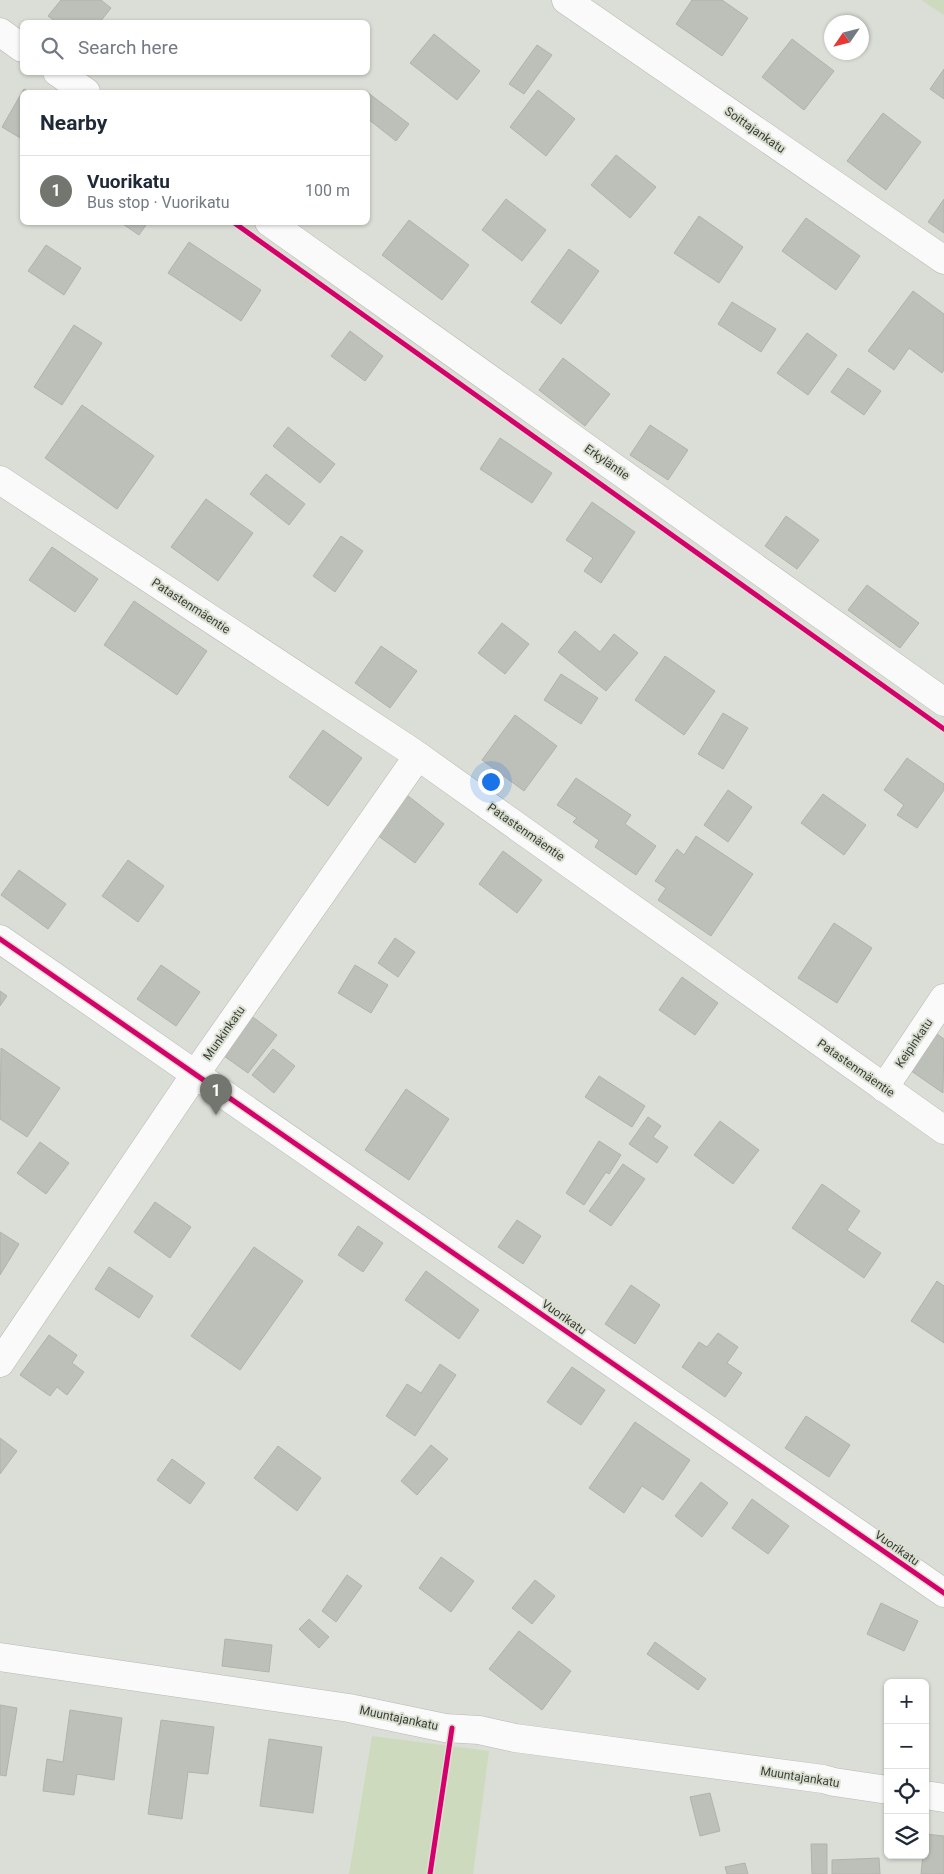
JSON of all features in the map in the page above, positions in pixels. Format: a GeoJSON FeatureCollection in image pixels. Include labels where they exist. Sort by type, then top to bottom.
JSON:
{"type":"FeatureCollection","features":[{"type":"Feature","properties":{"kind":"street","name":"Soittajankatu"},"geometry":{"type":"LineString","coordinates":[[566,0],[944,260]]}},
{"type":"Feature","properties":{"kind":"street"},"geometry":{"type":"LineString","coordinates":[[0,32],[20,47]]}},
{"type":"Feature","properties":{"kind":"street"},"geometry":{"type":"LineString","coordinates":[[61,75],[83,90]]}},
{"type":"Feature","properties":{"kind":"street","name":"Erkyläntie"},"geometry":{"type":"LineString","coordinates":[[273,225],[944,702]]}},
{"type":"Feature","properties":{"kind":"street","name":"Patastenmäentie"},"geometry":{"type":"LineString","coordinates":[[0,480],[418,756],[944,1130]]}},
{"type":"Feature","properties":{"kind":"street","name":"Munkinkatu"},"geometry":{"type":"LineString","coordinates":[[0,1363],[196,1073],[418,756]]}},
{"type":"Feature","properties":{"kind":"street","name":"Vuorikatu"},"geometry":{"type":"LineString","coordinates":[[0,939],[944,1593]]}},
{"type":"Feature","properties":{"kind":"street","name":"Keipinkatu"},"geometry":{"type":"LineString","coordinates":[[884,1088],[944,998]]}},
{"type":"Feature","properties":{"kind":"street","name":"Muuntajankatu"},"geometry":{"type":"LineString","coordinates":[[0,1657],[349,1708],[445,1728],[479,1730],[515,1738],[803,1776],[884,1789]]}},
{"type":"Feature","properties":{"kind":"street"},"geometry":{"type":"LineString","coordinates":[[929,1796],[944,1798]]}},
{"type":"Feature","properties":{"kind":"green space"},"geometry":{"type":"Polygon","coordinates":[[[921,0],[944,0],[944,15],[921,0]]]}},
{"type":"Feature","properties":{"kind":"green space"},"geometry":{"type":"Polygon","coordinates":[[[372,1736],[489,1751],[473,1874],[349,1874],[372,1736]]]}},
{"type":"Feature","properties":{"kind":"building"},"geometry":{"type":"Polygon","coordinates":[[[61,0],[101,0],[111,8],[102,20],[53,20],[48,16],[61,0]]]}},
{"type":"Feature","properties":{"kind":"building"},"geometry":{"type":"Polygon","coordinates":[[[692,0],[722,0],[748,18],[722,56],[676,24],[692,0]]]}},
{"type":"Feature","properties":{"kind":"building"},"geometry":{"type":"Polygon","coordinates":[[[434,34],[480,71],[457,100],[410,63],[434,34]]]}},
{"type":"Feature","properties":{"kind":"building"},"geometry":{"type":"Polygon","coordinates":[[[792,39],[834,71],[804,110],[762,77],[792,39]]]}},
{"type":"Feature","properties":{"kind":"building"},"geometry":{"type":"Polygon","coordinates":[[[537,45],[552,55],[524,94],[509,84],[537,45]]]}},
{"type":"Feature","properties":{"kind":"building"},"geometry":{"type":"Polygon","coordinates":[[[944,69],[944,99],[930,89],[944,69]]]}},
{"type":"Feature","properties":{"kind":"building"},"geometry":{"type":"Polygon","coordinates":[[[538,90],[575,119],[546,156],[510,127],[538,90]]]}},
{"type":"Feature","properties":{"kind":"building"},"geometry":{"type":"Polygon","coordinates":[[[370,94],[409,124],[396,141],[370,121],[370,94]]]}},
{"type":"Feature","properties":{"kind":"building"},"geometry":{"type":"Polygon","coordinates":[[[20,96],[20,138],[2,127],[20,96]]]}},
{"type":"Feature","properties":{"kind":"building"},"geometry":{"type":"Polygon","coordinates":[[[883,113],[921,142],[886,190],[847,161],[883,113]]]}},
{"type":"Feature","properties":{"kind":"building"},"geometry":{"type":"Polygon","coordinates":[[[616,155],[656,187],[630,218],[591,185],[616,155]]]}},
{"type":"Feature","properties":{"kind":"building"},"geometry":{"type":"Polygon","coordinates":[[[506,199],[546,230],[522,261],[482,230],[506,199]]]}},
{"type":"Feature","properties":{"kind":"building"},"geometry":{"type":"Polygon","coordinates":[[[944,199],[944,233],[928,222],[944,199]]]}},
{"type":"Feature","properties":{"kind":"building"},"geometry":{"type":"Polygon","coordinates":[[[699,216],[743,247],[719,283],[674,253],[699,216]]]}},
{"type":"Feature","properties":{"kind":"building"},"geometry":{"type":"Polygon","coordinates":[[[806,218],[860,256],[836,290],[782,251],[806,218]]]}},
{"type":"Feature","properties":{"kind":"building"},"geometry":{"type":"Polygon","coordinates":[[[409,220],[469,265],[442,300],[382,255],[409,220]]]}},
{"type":"Feature","properties":{"kind":"building"},"geometry":{"type":"Polygon","coordinates":[[[124,225],[146,225],[139,235],[124,225]]]}},
{"type":"Feature","properties":{"kind":"building"},"geometry":{"type":"Polygon","coordinates":[[[189,242],[261,290],[241,321],[168,273],[189,242]]]}},
{"type":"Feature","properties":{"kind":"building"},"geometry":{"type":"Polygon","coordinates":[[[46,245],[81,268],[64,295],[28,271],[46,245]]]}},
{"type":"Feature","properties":{"kind":"building"},"geometry":{"type":"Polygon","coordinates":[[[569,249],[599,271],[561,324],[531,302],[569,249]]]}},
{"type":"Feature","properties":{"kind":"building"},"geometry":{"type":"Polygon","coordinates":[[[913,291],[944,314],[944,370],[942,373],[909,348],[894,370],[868,351],[913,291]]]}},
{"type":"Feature","properties":{"kind":"building"},"geometry":{"type":"Polygon","coordinates":[[[732,302],[776,329],[761,352],[718,324],[732,302]]]}},
{"type":"Feature","properties":{"kind":"building"},"geometry":{"type":"Polygon","coordinates":[[[74,325],[102,343],[62,405],[34,387],[74,325]]]}},
{"type":"Feature","properties":{"kind":"building"},"geometry":{"type":"Polygon","coordinates":[[[350,331],[383,356],[365,381],[331,356],[350,331]]]}},
{"type":"Feature","properties":{"kind":"building"},"geometry":{"type":"Polygon","coordinates":[[[807,333],[837,355],[808,395],[777,373],[807,333]]]}},
{"type":"Feature","properties":{"kind":"building"},"geometry":{"type":"Polygon","coordinates":[[[563,358],[610,394],[585,426],[539,390],[563,358]]]}},
{"type":"Feature","properties":{"kind":"building"},"geometry":{"type":"Polygon","coordinates":[[[848,368],[881,391],[864,415],[831,392],[848,368]]]}},
{"type":"Feature","properties":{"kind":"building"},"geometry":{"type":"Polygon","coordinates":[[[82,405],[154,456],[117,509],[45,458],[82,405]]]}},
{"type":"Feature","properties":{"kind":"building"},"geometry":{"type":"Polygon","coordinates":[[[650,425],[688,450],[668,480],[630,455],[650,425]]]}},
{"type":"Feature","properties":{"kind":"building"},"geometry":{"type":"Polygon","coordinates":[[[288,427],[335,464],[320,483],[273,446],[288,427]]]}},
{"type":"Feature","properties":{"kind":"building"},"geometry":{"type":"Polygon","coordinates":[[[500,438],[552,473],[532,503],[480,469],[500,438]]]}},
{"type":"Feature","properties":{"kind":"building"},"geometry":{"type":"Polygon","coordinates":[[[266,474],[305,504],[289,525],[250,494],[266,474]]]}},
{"type":"Feature","properties":{"kind":"building"},"geometry":{"type":"Polygon","coordinates":[[[206,499],[253,533],[218,581],[171,547],[206,499]]]}},
{"type":"Feature","properties":{"kind":"building"},"geometry":{"type":"Polygon","coordinates":[[[592,502],[635,532],[601,583],[584,571],[593,558],[566,540],[592,502]]]}},
{"type":"Feature","properties":{"kind":"building"},"geometry":{"type":"Polygon","coordinates":[[[786,516],[819,540],[797,569],[765,546],[786,516]]]}},
{"type":"Feature","properties":{"kind":"building"},"geometry":{"type":"Polygon","coordinates":[[[341,536],[363,551],[335,592],[313,576],[341,536]]]}},
{"type":"Feature","properties":{"kind":"building"},"geometry":{"type":"Polygon","coordinates":[[[52,547],[98,579],[75,612],[29,580],[52,547]]]}},
{"type":"Feature","properties":{"kind":"building"},"geometry":{"type":"Polygon","coordinates":[[[867,585],[919,623],[900,648],[848,610],[867,585]]]}},
{"type":"Feature","properties":{"kind":"building"},"geometry":{"type":"Polygon","coordinates":[[[134,601],[207,651],[177,695],[104,645],[134,601]]]}},
{"type":"Feature","properties":{"kind":"building"},"geometry":{"type":"Polygon","coordinates":[[[502,623],[529,644],[505,674],[478,653],[502,623]]]}},
{"type":"Feature","properties":{"kind":"building"},"geometry":{"type":"Polygon","coordinates":[[[575,631],[600,652],[614,634],[638,653],[606,691],[558,652],[575,631]]]}},
{"type":"Feature","properties":{"kind":"building"},"geometry":{"type":"Polygon","coordinates":[[[381,646],[417,671],[390,708],[355,683],[381,646]]]}},
{"type":"Feature","properties":{"kind":"building"},"geometry":{"type":"Polygon","coordinates":[[[665,656],[715,691],[684,735],[635,700],[665,656]]]}},
{"type":"Feature","properties":{"kind":"building"},"geometry":{"type":"Polygon","coordinates":[[[561,674],[598,698],[581,724],[544,700],[561,674]]]}},
{"type":"Feature","properties":{"kind":"building"},"geometry":{"type":"Polygon","coordinates":[[[723,713],[748,728],[723,769],[698,754],[723,713]]]}},
{"type":"Feature","properties":{"kind":"building"},"geometry":{"type":"Polygon","coordinates":[[[515,715],[557,746],[524,791],[482,760],[515,715]]]}},
{"type":"Feature","properties":{"kind":"building"},"geometry":{"type":"Polygon","coordinates":[[[323,730],[362,758],[328,806],[289,777],[323,730]]]}},
{"type":"Feature","properties":{"kind":"building"},"geometry":{"type":"Polygon","coordinates":[[[907,758],[944,784],[944,790],[917,828],[897,815],[904,805],[884,790],[907,758]]]}},
{"type":"Feature","properties":{"kind":"building"},"geometry":{"type":"Polygon","coordinates":[[[576,778],[631,815],[625,824],[656,846],[636,875],[595,847],[599,840],[573,822],[577,818],[557,805],[576,778]]]}},
{"type":"Feature","properties":{"kind":"building"},"geometry":{"type":"Polygon","coordinates":[[[728,790],[752,807],[728,842],[704,825],[728,790]]]}},
{"type":"Feature","properties":{"kind":"building"},"geometry":{"type":"Polygon","coordinates":[[[403,792],[444,824],[415,863],[373,832],[403,792]]]}},
{"type":"Feature","properties":{"kind":"building"},"geometry":{"type":"Polygon","coordinates":[[[823,794],[866,825],[844,855],[801,823],[823,794]]]}},
{"type":"Feature","properties":{"kind":"building"},"geometry":{"type":"Polygon","coordinates":[[[696,836],[753,874],[711,936],[658,900],[666,888],[655,881],[677,849],[684,855],[696,836]]]}},
{"type":"Feature","properties":{"kind":"building"},"geometry":{"type":"Polygon","coordinates":[[[503,851],[542,880],[517,913],[479,884],[503,851]]]}},
{"type":"Feature","properties":{"kind":"building"},"geometry":{"type":"Polygon","coordinates":[[[128,860],[164,886],[138,922],[102,896],[128,860]]]}},
{"type":"Feature","properties":{"kind":"building"},"geometry":{"type":"Polygon","coordinates":[[[19,870],[66,904],[48,929],[1,895],[19,870]]]}},
{"type":"Feature","properties":{"kind":"building"},"geometry":{"type":"Polygon","coordinates":[[[834,923],[872,948],[837,1003],[798,978],[834,923]]]}},
{"type":"Feature","properties":{"kind":"building"},"geometry":{"type":"Polygon","coordinates":[[[395,938],[415,952],[398,977],[378,963],[395,938]]]}},
{"type":"Feature","properties":{"kind":"building"},"geometry":{"type":"Polygon","coordinates":[[[161,965],[200,992],[176,1026],[137,999],[161,965]]]}},
{"type":"Feature","properties":{"kind":"building"},"geometry":{"type":"Polygon","coordinates":[[[355,965],[388,985],[371,1013],[338,993],[355,965]]]}},
{"type":"Feature","properties":{"kind":"building"},"geometry":{"type":"Polygon","coordinates":[[[682,977],[718,1003],[695,1035],[659,1010],[682,977]]]}},
{"type":"Feature","properties":{"kind":"building"},"geometry":{"type":"Polygon","coordinates":[[[0,991],[7,996],[0,1006],[0,991]]]}},
{"type":"Feature","properties":{"kind":"building"},"geometry":{"type":"Polygon","coordinates":[[[246,1012],[277,1035],[248,1073],[217,1051],[246,1012]]]}},
{"type":"Feature","properties":{"kind":"building"},"geometry":{"type":"Polygon","coordinates":[[[933,1031],[944,1039],[943,1093],[907,1068],[933,1031]]]}},
{"type":"Feature","properties":{"kind":"building"},"geometry":{"type":"Polygon","coordinates":[[[1,1048],[60,1088],[27,1137],[0,1119],[1,1048]]]}},
{"type":"Feature","properties":{"kind":"building"},"geometry":{"type":"Polygon","coordinates":[[[273,1049],[295,1066],[274,1093],[252,1075],[273,1049]]]}},
{"type":"Feature","properties":{"kind":"building"},"geometry":{"type":"Polygon","coordinates":[[[599,1076],[645,1106],[632,1127],[585,1097],[599,1076]]]}},
{"type":"Feature","properties":{"kind":"building"},"geometry":{"type":"Polygon","coordinates":[[[406,1089],[449,1119],[409,1180],[365,1150],[406,1089]]]}},
{"type":"Feature","properties":{"kind":"building"},"geometry":{"type":"Polygon","coordinates":[[[648,1117],[661,1126],[653,1137],[668,1147],[657,1163],[629,1144],[648,1117]]]}},
{"type":"Feature","properties":{"kind":"building"},"geometry":{"type":"Polygon","coordinates":[[[720,1121],[759,1150],[733,1184],[694,1155],[720,1121]]]}},
{"type":"Feature","properties":{"kind":"building"},"geometry":{"type":"Polygon","coordinates":[[[599,1141],[621,1155],[609,1174],[606,1172],[584,1205],[566,1193],[599,1141]]]}},
{"type":"Feature","properties":{"kind":"building"},"geometry":{"type":"Polygon","coordinates":[[[40,1142],[69,1163],[46,1194],[17,1173],[40,1142]]]}},
{"type":"Feature","properties":{"kind":"building"},"geometry":{"type":"Polygon","coordinates":[[[623,1164],[645,1179],[611,1226],[589,1211],[623,1164]]]}},
{"type":"Feature","properties":{"kind":"building"},"geometry":{"type":"Polygon","coordinates":[[[822,1184],[860,1211],[847,1230],[881,1253],[864,1278],[792,1228],[822,1184]]]}},
{"type":"Feature","properties":{"kind":"building"},"geometry":{"type":"Polygon","coordinates":[[[155,1202],[191,1227],[170,1258],[134,1232],[155,1202]]]}},
{"type":"Feature","properties":{"kind":"building"},"geometry":{"type":"Polygon","coordinates":[[[517,1220],[541,1236],[523,1264],[498,1247],[517,1220]]]}},
{"type":"Feature","properties":{"kind":"building"},"geometry":{"type":"Polygon","coordinates":[[[358,1226],[383,1243],[363,1272],[338,1255],[358,1226]]]}},
{"type":"Feature","properties":{"kind":"building"},"geometry":{"type":"Polygon","coordinates":[[[0,1232],[19,1244],[0,1275],[0,1232]]]}},
{"type":"Feature","properties":{"kind":"building"},"geometry":{"type":"Polygon","coordinates":[[[254,1247],[303,1281],[240,1370],[191,1336],[254,1247]]]}},
{"type":"Feature","properties":{"kind":"building"},"geometry":{"type":"Polygon","coordinates":[[[109,1267],[153,1296],[139,1318],[95,1289],[109,1267]]]}},
{"type":"Feature","properties":{"kind":"building"},"geometry":{"type":"Polygon","coordinates":[[[426,1271],[479,1310],[459,1339],[405,1300],[426,1271]]]}},
{"type":"Feature","properties":{"kind":"building"},"geometry":{"type":"Polygon","coordinates":[[[937,1281],[944,1286],[944,1343],[911,1321],[937,1281]]]}},
{"type":"Feature","properties":{"kind":"building"},"geometry":{"type":"Polygon","coordinates":[[[631,1285],[660,1305],[635,1344],[605,1324],[631,1285]]]}},
{"type":"Feature","properties":{"kind":"building"},"geometry":{"type":"Polygon","coordinates":[[[718,1333],[738,1347],[727,1363],[742,1373],[725,1397],[682,1367],[699,1342],[707,1347],[718,1333]]]}},
{"type":"Feature","properties":{"kind":"building"},"geometry":{"type":"Polygon","coordinates":[[[49,1335],[77,1355],[72,1363],[84,1372],[67,1395],[57,1387],[50,1396],[20,1375],[49,1335]]]}},
{"type":"Feature","properties":{"kind":"building"},"geometry":{"type":"Polygon","coordinates":[[[440,1364],[456,1375],[415,1436],[386,1416],[407,1384],[421,1393],[440,1364]]]}},
{"type":"Feature","properties":{"kind":"building"},"geometry":{"type":"Polygon","coordinates":[[[572,1367],[605,1390],[581,1425],[547,1402],[572,1367]]]}},
{"type":"Feature","properties":{"kind":"building"},"geometry":{"type":"Polygon","coordinates":[[[806,1416],[850,1445],[829,1477],[785,1448],[806,1416]]]}},
{"type":"Feature","properties":{"kind":"building"},"geometry":{"type":"Polygon","coordinates":[[[635,1422],[690,1460],[663,1500],[642,1486],[624,1513],[589,1488],[635,1422]]]}},
{"type":"Feature","properties":{"kind":"building"},"geometry":{"type":"Polygon","coordinates":[[[0,1438],[17,1451],[0,1474],[0,1438]]]}},
{"type":"Feature","properties":{"kind":"building"},"geometry":{"type":"Polygon","coordinates":[[[431,1445],[448,1459],[417,1495],[401,1481],[431,1445]]]}},
{"type":"Feature","properties":{"kind":"building"},"geometry":{"type":"Polygon","coordinates":[[[278,1446],[321,1478],[297,1511],[254,1478],[278,1446]]]}},
{"type":"Feature","properties":{"kind":"building"},"geometry":{"type":"Polygon","coordinates":[[[172,1459],[205,1483],[190,1504],[157,1480],[172,1459]]]}},
{"type":"Feature","properties":{"kind":"building"},"geometry":{"type":"Polygon","coordinates":[[[701,1482],[728,1503],[702,1537],[675,1516],[701,1482]]]}},
{"type":"Feature","properties":{"kind":"building"},"geometry":{"type":"Polygon","coordinates":[[[752,1499],[789,1526],[768,1554],[732,1528],[752,1499]]]}},
{"type":"Feature","properties":{"kind":"building"},"geometry":{"type":"Polygon","coordinates":[[[441,1557],[474,1581],[451,1612],[419,1588],[441,1557]]]}},
{"type":"Feature","properties":{"kind":"building"},"geometry":{"type":"Polygon","coordinates":[[[347,1575],[362,1586],[336,1622],[322,1611],[347,1575]]]}},
{"type":"Feature","properties":{"kind":"building"},"geometry":{"type":"Polygon","coordinates":[[[535,1580],[555,1596],[532,1624],[512,1608],[535,1580]]]}},
{"type":"Feature","properties":{"kind":"building"},"geometry":{"type":"Polygon","coordinates":[[[881,1603],[918,1621],[904,1651],[867,1634],[881,1603]]]}},
{"type":"Feature","properties":{"kind":"building"},"geometry":{"type":"Polygon","coordinates":[[[309,1619],[329,1637],[319,1648],[299,1629],[309,1619]]]}},
{"type":"Feature","properties":{"kind":"building"},"geometry":{"type":"Polygon","coordinates":[[[519,1631],[571,1671],[542,1710],[489,1669],[519,1631]]]}},
{"type":"Feature","properties":{"kind":"building"},"geometry":{"type":"Polygon","coordinates":[[[225,1639],[272,1645],[269,1672],[222,1666],[225,1639]]]}},
{"type":"Feature","properties":{"kind":"building"},"geometry":{"type":"Polygon","coordinates":[[[655,1642],[706,1679],[698,1690],[647,1654],[655,1642]]]}},
{"type":"Feature","properties":{"kind":"building"},"geometry":{"type":"Polygon","coordinates":[[[0,1705],[17,1708],[6,1776],[0,1775],[0,1705]]]}},
{"type":"Feature","properties":{"kind":"building"},"geometry":{"type":"Polygon","coordinates":[[[70,1710],[122,1718],[114,1780],[77,1774],[74,1795],[43,1791],[47,1759],[63,1762],[70,1710]]]}},
{"type":"Feature","properties":{"kind":"building"},"geometry":{"type":"Polygon","coordinates":[[[161,1720],[214,1727],[208,1774],[188,1772],[182,1819],[148,1814],[161,1720]]]}},
{"type":"Feature","properties":{"kind":"building"},"geometry":{"type":"Polygon","coordinates":[[[269,1739],[322,1747],[313,1813],[260,1806],[269,1739]]]}},
{"type":"Feature","properties":{"kind":"building"},"geometry":{"type":"Polygon","coordinates":[[[710,1793],[720,1831],[700,1836],[690,1797],[710,1793]]]}},
{"type":"Feature","properties":{"kind":"building"},"geometry":{"type":"Polygon","coordinates":[[[929,1834],[944,1836],[944,1874],[921,1874],[923,1859],[929,1859],[929,1834]]]}},
{"type":"Feature","properties":{"kind":"building"},"geometry":{"type":"Polygon","coordinates":[[[811,1844],[827,1844],[827,1874],[812,1874],[811,1844]]]}},
{"type":"Feature","properties":{"kind":"building"},"geometry":{"type":"Polygon","coordinates":[[[879,1858],[880,1874],[832,1874],[832,1860],[879,1858]]]}},
{"type":"Feature","properties":{"kind":"building"},"geometry":{"type":"Polygon","coordinates":[[[745,1863],[748,1874],[727,1874],[725,1867],[745,1863]]]}},
{"type":"Feature","properties":{"kind":"cycle path"},"geometry":{"type":"LineString","coordinates":[[237,225],[944,729]]}},
{"type":"Feature","properties":{"kind":"cycle path"},"geometry":{"type":"LineString","coordinates":[[0,939],[944,1593]]}},
{"type":"Feature","properties":{"kind":"cycle path"},"geometry":{"type":"LineString","coordinates":[[430,1874],[452,1728]]}},
{"type":"Feature","properties":{"kind":"place","name":"Vuorikatu"},"geometry":{"type":"Point","coordinates":[216,1115]}}]}
